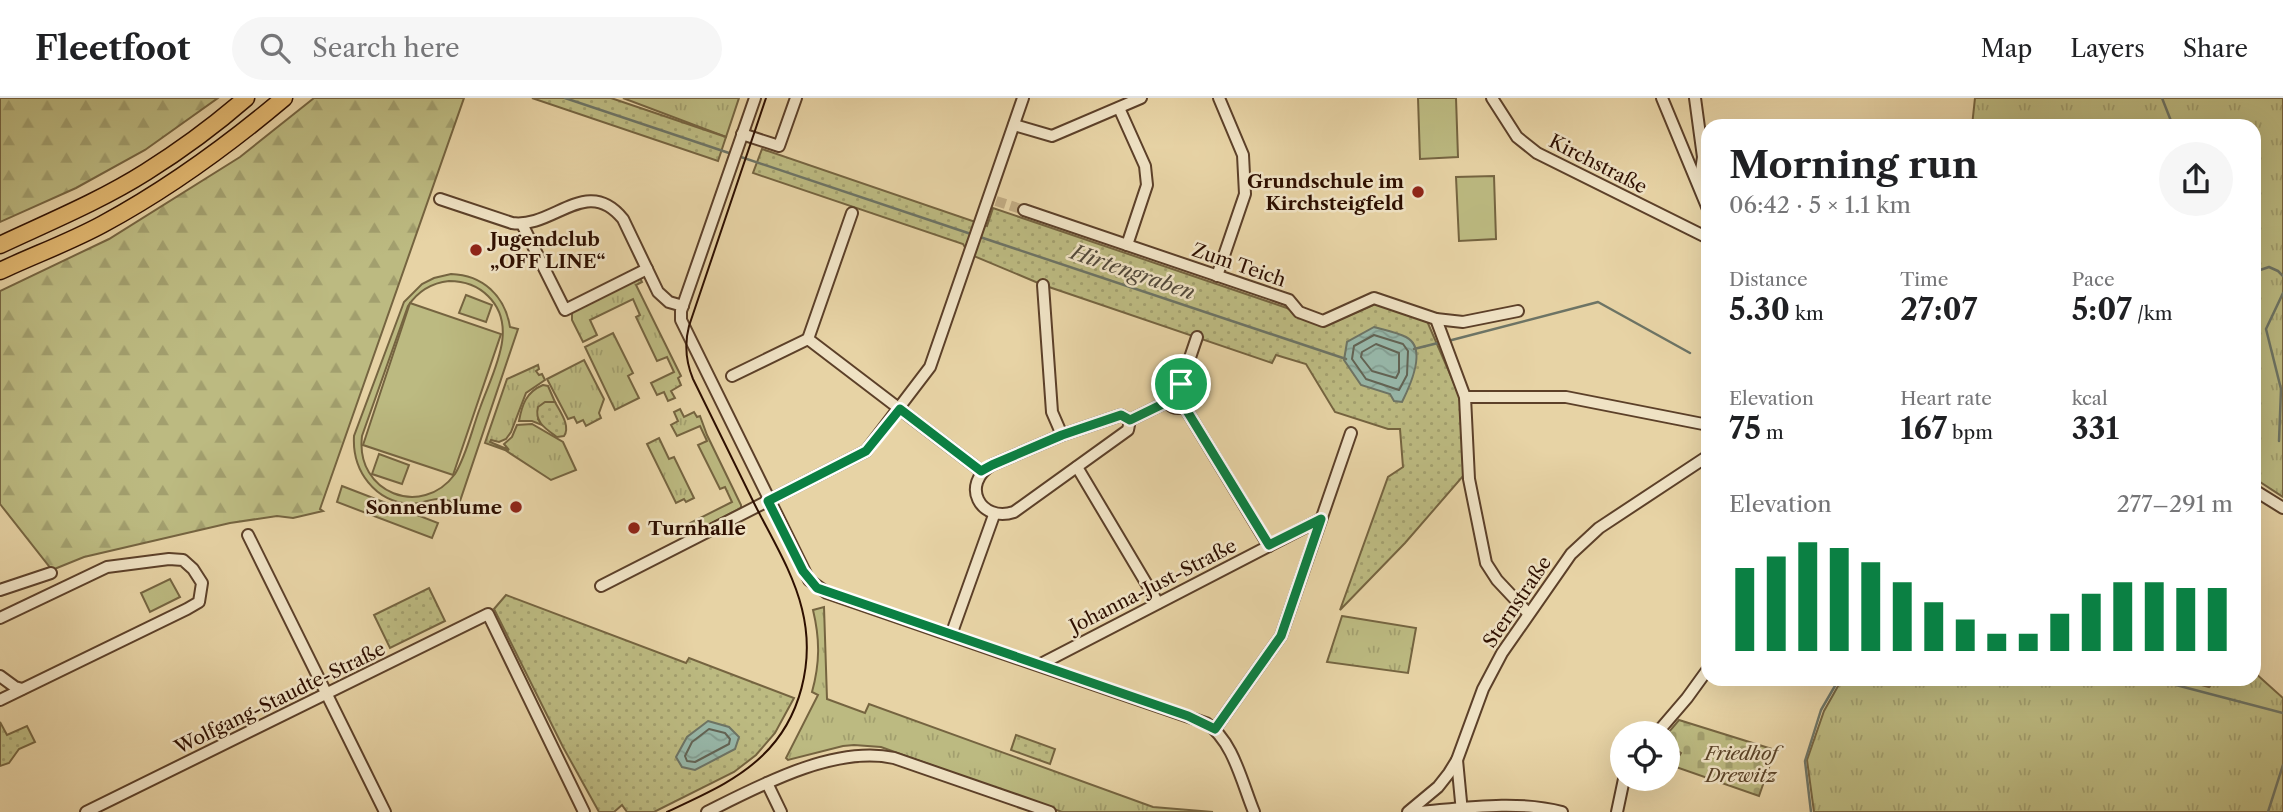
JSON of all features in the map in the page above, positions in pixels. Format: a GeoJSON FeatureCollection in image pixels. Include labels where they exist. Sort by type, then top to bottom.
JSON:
{"type":"FeatureCollection","features":[{"type":"Feature","properties":{"kind":"highway"},"geometry":{"type":"LineString","coordinates":[[0,245],[83,207],[146,173],[215,125],[246,98]]}},
{"type":"Feature","properties":{"kind":"highway"},"geometry":{"type":"LineString","coordinates":[[0,271],[101,225],[161,191],[228,144],[284,98]]}},
{"type":"Feature","properties":{"kind":"street"},"geometry":{"type":"LineString","coordinates":[[755,98],[680,315],[682,325],[803,571],[817,588],[1188,716],[1215,729],[1227,744],[1254,812]]}},
{"type":"Feature","properties":{"kind":"street"},"geometry":{"type":"LineString","coordinates":[[741,139],[779,146],[796,98]]}},
{"type":"Feature","properties":{"kind":"street"},"geometry":{"type":"LineString","coordinates":[[601,586],[866,451],[930,367],[979,223],[992,200],[1023,98]]}},
{"type":"Feature","properties":{"kind":"street"},"geometry":{"type":"LineString","coordinates":[[1014,125],[1052,136],[1141,98]]}},
{"type":"Feature","properties":{"kind":"street"},"geometry":{"type":"LineString","coordinates":[[1217,275],[1245,194],[1243,155],[1219,98]]}},
{"type":"Feature","properties":{"kind":"street","name":"Kirchstraße"},"geometry":{"type":"LineString","coordinates":[[1492,98],[1517,137],[1537,153],[1701,235]]}},
{"type":"Feature","properties":{"kind":"street"},"geometry":{"type":"LineString","coordinates":[[1662,98],[1701,193]]}},
{"type":"Feature","properties":{"kind":"street"},"geometry":{"type":"LineString","coordinates":[[1695,98],[1701,142]]}},
{"type":"Feature","properties":{"kind":"street"},"geometry":{"type":"LineString","coordinates":[[1119,108],[1145,166],[1147,185],[1127,245]]}},
{"type":"Feature","properties":{"kind":"street"},"geometry":{"type":"LineString","coordinates":[[1699,188],[1701,172]]}},
{"type":"Feature","properties":{"kind":"street"},"geometry":{"type":"LineString","coordinates":[[440,199],[522,224],[534,222],[575,203],[603,203],[614,209],[623,219],[661,296],[682,306]]}},
{"type":"Feature","properties":{"kind":"street","name":"Zum Teich"},"geometry":{"type":"LineString","coordinates":[[1024,211],[1289,300],[1299,312],[1323,321],[1374,298],[1437,324],[1463,323],[1518,311]]}},
{"type":"Feature","properties":{"kind":"street"},"geometry":{"type":"LineString","coordinates":[[732,376],[808,339],[852,214]]}},
{"type":"Feature","properties":{"kind":"street"},"geometry":{"type":"LineString","coordinates":[[522,224],[565,310],[648,269]]}},
{"type":"Feature","properties":{"kind":"street"},"geometry":{"type":"LineString","coordinates":[[1042,285],[1052,412],[1062,435]]}},
{"type":"Feature","properties":{"kind":"street"},"geometry":{"type":"LineString","coordinates":[[1437,324],[1465,397],[1469,479],[1486,563],[1496,580],[1528,613]]}},
{"type":"Feature","properties":{"kind":"street"},"geometry":{"type":"LineString","coordinates":[[1181,384],[1197,337]]}},
{"type":"Feature","properties":{"kind":"street"},"geometry":{"type":"LineString","coordinates":[[808,339],[981,471]]}},
{"type":"Feature","properties":{"kind":"street"},"geometry":{"type":"LineString","coordinates":[[1181,384],[1189,393],[1189,401],[1184,406],[1173,407],[1167,402],[1168,388],[1181,384]]}},
{"type":"Feature","properties":{"kind":"street"},"geometry":{"type":"LineString","coordinates":[[1465,397],[1566,397],[1701,424]]}},
{"type":"Feature","properties":{"kind":"street"},"geometry":{"type":"LineString","coordinates":[[1130,420],[1167,402]]}},
{"type":"Feature","properties":{"kind":"street"},"geometry":{"type":"LineString","coordinates":[[1184,406],[1269,545]]}},
{"type":"Feature","properties":{"kind":"street"},"geometry":{"type":"LineString","coordinates":[[1121,415],[1130,420],[1128,430],[1014,512],[994,515],[984,508],[978,499],[977,480],[981,471],[992,465],[1062,435],[1121,415]]}},
{"type":"Feature","properties":{"kind":"street"},"geometry":{"type":"LineString","coordinates":[[1215,729],[1281,636],[1351,433]]}},
{"type":"Feature","properties":{"kind":"street","name":"Sternstraße"},"geometry":{"type":"LineString","coordinates":[[1408,812],[1438,786],[1457,760],[1490,674],[1528,613],[1571,554],[1586,538],[1701,461]]}},
{"type":"Feature","properties":{"kind":"street"},"geometry":{"type":"LineString","coordinates":[[1077,467],[1158,603]]}},
{"type":"Feature","properties":{"kind":"street"},"geometry":{"type":"LineString","coordinates":[[2261,494],[2283,508]]}},
{"type":"Feature","properties":{"kind":"street"},"geometry":{"type":"LineString","coordinates":[[951,635],[994,515]]}},
{"type":"Feature","properties":{"kind":"street","name":"Johanna-Just-Straße"},"geometry":{"type":"LineString","coordinates":[[1039,665],[1321,519]]}},
{"type":"Feature","properties":{"kind":"street"},"geometry":{"type":"LineString","coordinates":[[248,535],[385,812]]}},
{"type":"Feature","properties":{"kind":"street"},"geometry":{"type":"LineString","coordinates":[[0,618],[107,567],[169,559],[183,560],[202,583],[199,602],[187,609],[0,700]]}},
{"type":"Feature","properties":{"kind":"street"},"geometry":{"type":"LineString","coordinates":[[0,590],[51,573]]}},
{"type":"Feature","properties":{"kind":"street","name":"Wolfgang-Staudte-Straße"},"geometry":{"type":"LineString","coordinates":[[86,812],[488,614],[584,812]]}},
{"type":"Feature","properties":{"kind":"street"},"geometry":{"type":"LineString","coordinates":[[0,676],[22,689]]}},
{"type":"Feature","properties":{"kind":"street"},"geometry":{"type":"LineString","coordinates":[[1667,721],[1701,678]]}},
{"type":"Feature","properties":{"kind":"street"},"geometry":{"type":"LineString","coordinates":[[706,812],[811,766],[868,755],[883,755],[1050,812]]}},
{"type":"Feature","properties":{"kind":"street"},"geometry":{"type":"LineString","coordinates":[[1457,760],[1462,810]]}},
{"type":"Feature","properties":{"kind":"street"},"geometry":{"type":"LineString","coordinates":[[767,783],[781,812]]}},
{"type":"Feature","properties":{"kind":"street"},"geometry":{"type":"LineString","coordinates":[[1617,812],[1621,791]]}},
{"type":"Feature","properties":{"kind":"street"},"geometry":{"type":"LineString","coordinates":[[1419,812],[1533,807],[1562,812]]}},
{"type":"Feature","properties":{"kind":"green space"},"geometry":{"type":"Polygon","coordinates":[[[0,98],[218,98],[145,150],[76,188],[0,222],[0,98]]]}},
{"type":"Feature","properties":{"kind":"green space"},"geometry":{"type":"Polygon","coordinates":[[[314,98],[464,98],[320,509],[323,511],[293,518],[277,516],[230,523],[84,557],[52,570],[0,504],[0,291],[109,239],[240,157],[314,98]]]}},
{"type":"Feature","properties":{"kind":"green space"},"geometry":{"type":"Polygon","coordinates":[[[532,98],[611,98],[726,137],[718,161],[532,98]]]}},
{"type":"Feature","properties":{"kind":"green space"},"geometry":{"type":"Polygon","coordinates":[[[623,98],[739,98],[726,137],[623,98]]]}},
{"type":"Feature","properties":{"kind":"green space"},"geometry":{"type":"Polygon","coordinates":[[[1418,98],[1456,98],[1458,157],[1420,159],[1418,98]]]}},
{"type":"Feature","properties":{"kind":"green space"},"geometry":{"type":"Polygon","coordinates":[[[1975,98],[2283,98],[2283,497],[2261,483],[2261,119],[1973,119],[1975,98]]]}},
{"type":"Feature","properties":{"kind":"green space"},"geometry":{"type":"Polygon","coordinates":[[[762,149],[987,226],[993,208],[1287,308],[1304,319],[1325,326],[1375,304],[1427,321],[1460,397],[1464,475],[1405,543],[1340,610],[1388,477],[1403,467],[1400,429],[1388,429],[1335,412],[1306,364],[1276,355],[1272,363],[1043,285],[969,254],[963,244],[753,173],[762,149]]]}},
{"type":"Feature","properties":{"kind":"green space"},"geometry":{"type":"Polygon","coordinates":[[[1494,176],[1496,239],[1459,241],[1456,177],[1494,176]]]}},
{"type":"Feature","properties":{"kind":"green space"},"geometry":{"type":"Polygon","coordinates":[[[451,274],[463,275],[482,283],[498,297],[510,327],[518,329],[459,504],[439,499],[411,504],[387,497],[368,482],[354,449],[354,436],[404,302],[422,284],[451,274]],[[454,281],[442,282],[425,289],[408,306],[362,436],[363,456],[369,472],[380,485],[409,497],[426,495],[441,488],[455,474],[501,350],[502,322],[497,308],[479,289],[454,281]]]}},
{"type":"Feature","properties":{"kind":"green space"},"geometry":{"type":"Polygon","coordinates":[[[640,278],[642,282],[636,285],[681,376],[678,378],[681,385],[671,391],[675,398],[668,401],[664,392],[657,395],[651,383],[674,372],[667,357],[657,361],[636,317],[640,315],[633,299],[590,320],[597,335],[583,342],[572,320],[572,311],[640,278]]]}},
{"type":"Feature","properties":{"kind":"green space"},"geometry":{"type":"Polygon","coordinates":[[[466,295],[492,305],[486,322],[459,313],[466,295]]]}},
{"type":"Feature","properties":{"kind":"green space"},"geometry":{"type":"Polygon","coordinates":[[[410,303],[501,334],[453,475],[363,445],[410,303]]]}},
{"type":"Feature","properties":{"kind":"green space"},"geometry":{"type":"Polygon","coordinates":[[[613,333],[633,373],[628,376],[639,398],[615,410],[585,347],[613,333]]]}},
{"type":"Feature","properties":{"kind":"green space"},"geometry":{"type":"Polygon","coordinates":[[[584,360],[604,399],[599,413],[601,418],[586,426],[583,420],[577,423],[574,417],[568,419],[547,379],[584,360]]]}},
{"type":"Feature","properties":{"kind":"green space"},"geometry":{"type":"Polygon","coordinates":[[[538,365],[539,369],[536,371],[539,375],[542,374],[545,380],[526,393],[506,439],[490,442],[509,450],[504,444],[512,437],[517,425],[532,424],[563,442],[576,470],[551,480],[505,450],[485,443],[507,379],[538,365]]]}},
{"type":"Feature","properties":{"kind":"green space"},"geometry":{"type":"Polygon","coordinates":[[[543,385],[548,386],[555,402],[550,402],[538,419],[542,425],[532,421],[519,421],[532,391],[543,385]]]}},
{"type":"Feature","properties":{"kind":"green space"},"geometry":{"type":"Polygon","coordinates":[[[545,402],[555,402],[566,423],[564,436],[557,437],[539,421],[538,407],[545,402]]]}},
{"type":"Feature","properties":{"kind":"green space"},"geometry":{"type":"Polygon","coordinates":[[[680,409],[684,417],[694,412],[697,417],[700,416],[741,505],[741,508],[696,531],[690,523],[732,502],[725,487],[720,489],[698,445],[707,441],[700,426],[677,436],[671,425],[678,421],[674,412],[680,409]]]}},
{"type":"Feature","properties":{"kind":"green space"},"geometry":{"type":"Polygon","coordinates":[[[659,438],[669,459],[674,457],[694,498],[686,502],[684,499],[676,503],[647,444],[659,438]]]}},
{"type":"Feature","properties":{"kind":"green space"},"geometry":{"type":"Polygon","coordinates":[[[379,454],[409,465],[402,484],[372,474],[379,454]]]}},
{"type":"Feature","properties":{"kind":"green space"},"geometry":{"type":"Polygon","coordinates":[[[342,486],[438,523],[432,538],[337,502],[342,486]]]}},
{"type":"Feature","properties":{"kind":"green space"},"geometry":{"type":"Polygon","coordinates":[[[170,579],[180,597],[150,612],[141,593],[170,579]]]}},
{"type":"Feature","properties":{"kind":"green space"},"geometry":{"type":"Polygon","coordinates":[[[429,588],[445,621],[390,648],[374,615],[429,588]]]}},
{"type":"Feature","properties":{"kind":"green space"},"geometry":{"type":"Polygon","coordinates":[[[506,595],[686,663],[689,658],[794,698],[775,733],[756,755],[734,772],[654,812],[627,812],[622,805],[614,812],[599,812],[563,747],[494,609],[506,595]]]}},
{"type":"Feature","properties":{"kind":"green space"},"geometry":{"type":"Polygon","coordinates":[[[824,607],[827,699],[865,713],[869,704],[1153,807],[1213,812],[1062,812],[881,747],[843,746],[788,760],[786,758],[818,695],[812,692],[818,651],[813,610],[824,607]]]}},
{"type":"Feature","properties":{"kind":"green space"},"geometry":{"type":"Polygon","coordinates":[[[1342,616],[1416,628],[1408,673],[1327,662],[1342,616]]]}},
{"type":"Feature","properties":{"kind":"green space"},"geometry":{"type":"Polygon","coordinates":[[[2261,678],[2283,698],[2283,812],[1814,812],[1807,760],[1824,711],[1838,686],[2261,686],[2261,678]]]}},
{"type":"Feature","properties":{"kind":"green space","name":"Friedhof Drewitz"},"geometry":{"type":"Polygon","coordinates":[[[1678,721],[1775,750],[1759,796],[1680,768],[1678,721]]]}},
{"type":"Feature","properties":{"kind":"green space"},"geometry":{"type":"Polygon","coordinates":[[[0,722],[7,735],[27,726],[35,742],[19,749],[9,763],[0,766],[0,722]]]}},
{"type":"Feature","properties":{"kind":"green space"},"geometry":{"type":"Polygon","coordinates":[[[1016,735],[1055,749],[1050,764],[1011,750],[1016,735]]]}},
{"type":"Feature","properties":{"kind":"water"},"geometry":{"type":"Polygon","coordinates":[[[1374,327],[1406,337],[1416,350],[1415,368],[1402,402],[1394,401],[1390,394],[1361,385],[1344,360],[1347,342],[1374,327]]]}},
{"type":"Feature","properties":{"kind":"water"},"geometry":{"type":"Polygon","coordinates":[[[708,721],[729,727],[739,737],[735,749],[695,770],[682,767],[676,757],[687,737],[708,721]]]}},
{"type":"Feature","properties":{"kind":"waterway","name":"Hirtengraben"},"geometry":{"type":"LineString","coordinates":[[565,98],[732,154]]}},
{"type":"Feature","properties":{"kind":"waterway"},"geometry":{"type":"LineString","coordinates":[[2162,98],[2170,119]]}},
{"type":"Feature","properties":{"kind":"waterway","name":"Hirtengraben"},"geometry":{"type":"LineString","coordinates":[[738,156],[971,234]]}},
{"type":"Feature","properties":{"kind":"waterway","name":"Hirtengraben"},"geometry":{"type":"LineString","coordinates":[[977,236],[1346,359]]}},
{"type":"Feature","properties":{"kind":"waterway"},"geometry":{"type":"LineString","coordinates":[[2261,270],[2269,267],[2283,276]]}},
{"type":"Feature","properties":{"kind":"waterway"},"geometry":{"type":"LineString","coordinates":[[2279,441],[2281,389],[2266,329],[2283,293]]}},
{"type":"Feature","properties":{"kind":"waterway","name":"Hirtengraben"},"geometry":{"type":"LineString","coordinates":[[1448,341],[1598,302],[1690,353]]}},
{"type":"Feature","properties":{"kind":"waterway","name":"Hirtengraben"},"geometry":{"type":"LineString","coordinates":[[1414,349],[1442,342]]}},
{"type":"Feature","properties":{"kind":"waterway"},"geometry":{"type":"LineString","coordinates":[[1811,812],[1805,761],[1821,710],[1835,686]]}},
{"type":"Feature","properties":{"kind":"waterway","name":"Hirtengraben"},"geometry":{"type":"LineString","coordinates":[[2180,686],[2283,713]]}},
{"type":"Feature","properties":{"kind":"waterway"},"geometry":{"type":"LineString","coordinates":[[2268,812],[2283,765]]}},
{"type":"Feature","properties":{"kind":"tunnel"},"geometry":{"type":"LineString","coordinates":[[996,201],[1024,210]]}},
{"type":"Feature","properties":{"kind":"tram line"},"geometry":{"type":"LineString","coordinates":[[667,812],[729,781],[762,756],[787,725],[795,707],[805,669],[806,629],[793,582],[693,379],[686,353],[689,326],[766,98]]}},
{"type":"Feature","properties":{"kind":"place","name":"Grundschule im Kirchsteigfeld"},"geometry":{"type":"Point","coordinates":[1418,192]}},
{"type":"Feature","properties":{"kind":"place","name":"Jugendclub „OFF LINE“"},"geometry":{"type":"Point","coordinates":[476,250]}},
{"type":"Feature","properties":{"kind":"place","name":"Sonnenblume"},"geometry":{"type":"Point","coordinates":[516,507]}},
{"type":"Feature","properties":{"kind":"place","name":"Turnhalle"},"geometry":{"type":"Point","coordinates":[634,528]}},
{"type":"Feature","properties":{"kind":"route"},"geometry":{"type":"LineString","coordinates":[[1181,384],[1188,390],[1190,397],[1184,406],[1269,545],[1321,519],[1281,636],[1215,729],[1188,716],[817,588],[803,571],[768,501],[866,451],[900,409],[981,471],[1062,435],[1121,415],[1130,420],[1167,402],[1168,388],[1181,384]]}}]}
